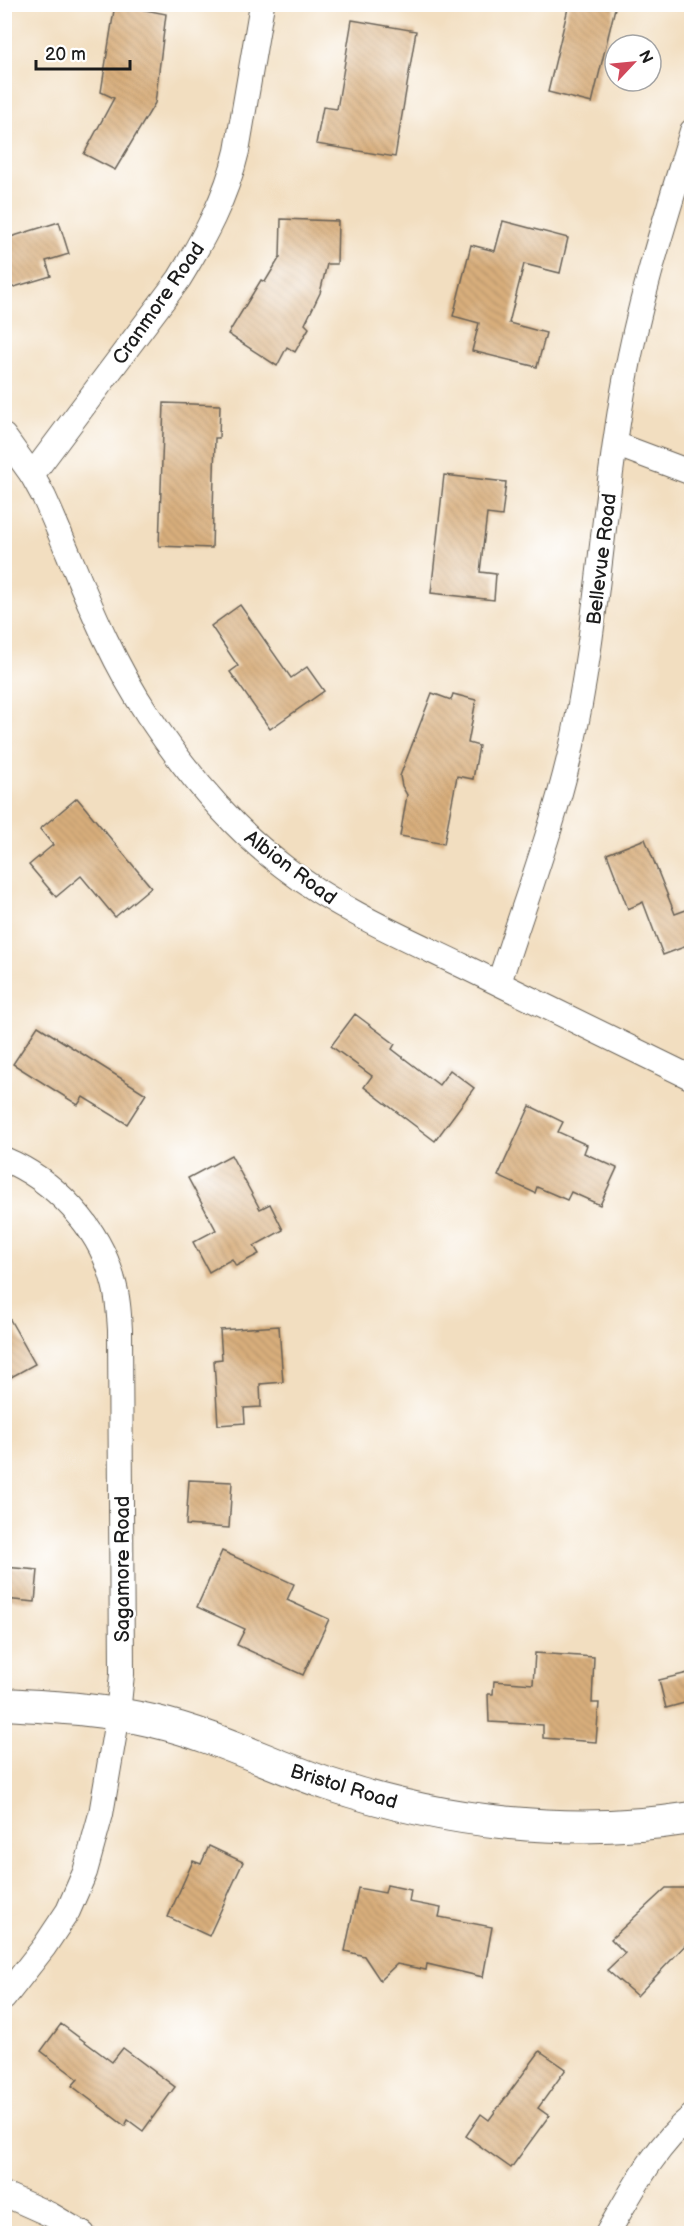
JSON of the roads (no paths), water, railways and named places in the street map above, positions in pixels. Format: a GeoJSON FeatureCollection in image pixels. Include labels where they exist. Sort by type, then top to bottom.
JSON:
{"type":"FeatureCollection","features":[{"type":"Feature","properties":{"kind":"street","name":"Cranmore Road"},"geometry":{"type":"LineString","coordinates":[[32,475],[179,279],[219,207],[230,180],[237,151],[262,4]]}},
{"type":"Feature","properties":{"kind":"street","name":"Bellevue Road"},"geometry":{"type":"LineString","coordinates":[[499,983],[557,804],[570,752],[588,658],[615,444],[636,324],[692,131]]}},
{"type":"Feature","properties":{"kind":"street","name":"Albion Road"},"geometry":{"type":"LineString","coordinates":[[4,436],[32,475],[110,646],[134,692],[179,759],[230,819],[285,868],[364,918],[692,1078]]}},
{"type":"Feature","properties":{"kind":"street"},"geometry":{"type":"LineString","coordinates":[[615,444],[692,473]]}},
{"type":"Feature","properties":{"kind":"street","name":"Sagamore Road"},"geometry":{"type":"LineString","coordinates":[[4,1158],[47,1184],[82,1219],[107,1261],[117,1294],[120,1330],[122,1640],[122,1674],[118,1714],[101,1814],[85,1872],[68,1911],[57,1929],[4,1998]]}},
{"type":"Feature","properties":{"kind":"street","name":"Bristol Road"},"geometry":{"type":"LineString","coordinates":[[4,1704],[84,1709],[118,1714],[187,1730],[339,1787],[398,1804],[439,1812],[504,1822],[551,1826],[638,1824],[692,1818]]}},
{"type":"Feature","properties":{"kind":"street"},"geometry":{"type":"LineString","coordinates":[[607,2234],[646,2167],[683,2123],[692,2116]]}},
{"type":"Feature","properties":{"kind":"street"},"geometry":{"type":"LineString","coordinates":[[4,2194],[51,2215],[83,2234]]}}]}
